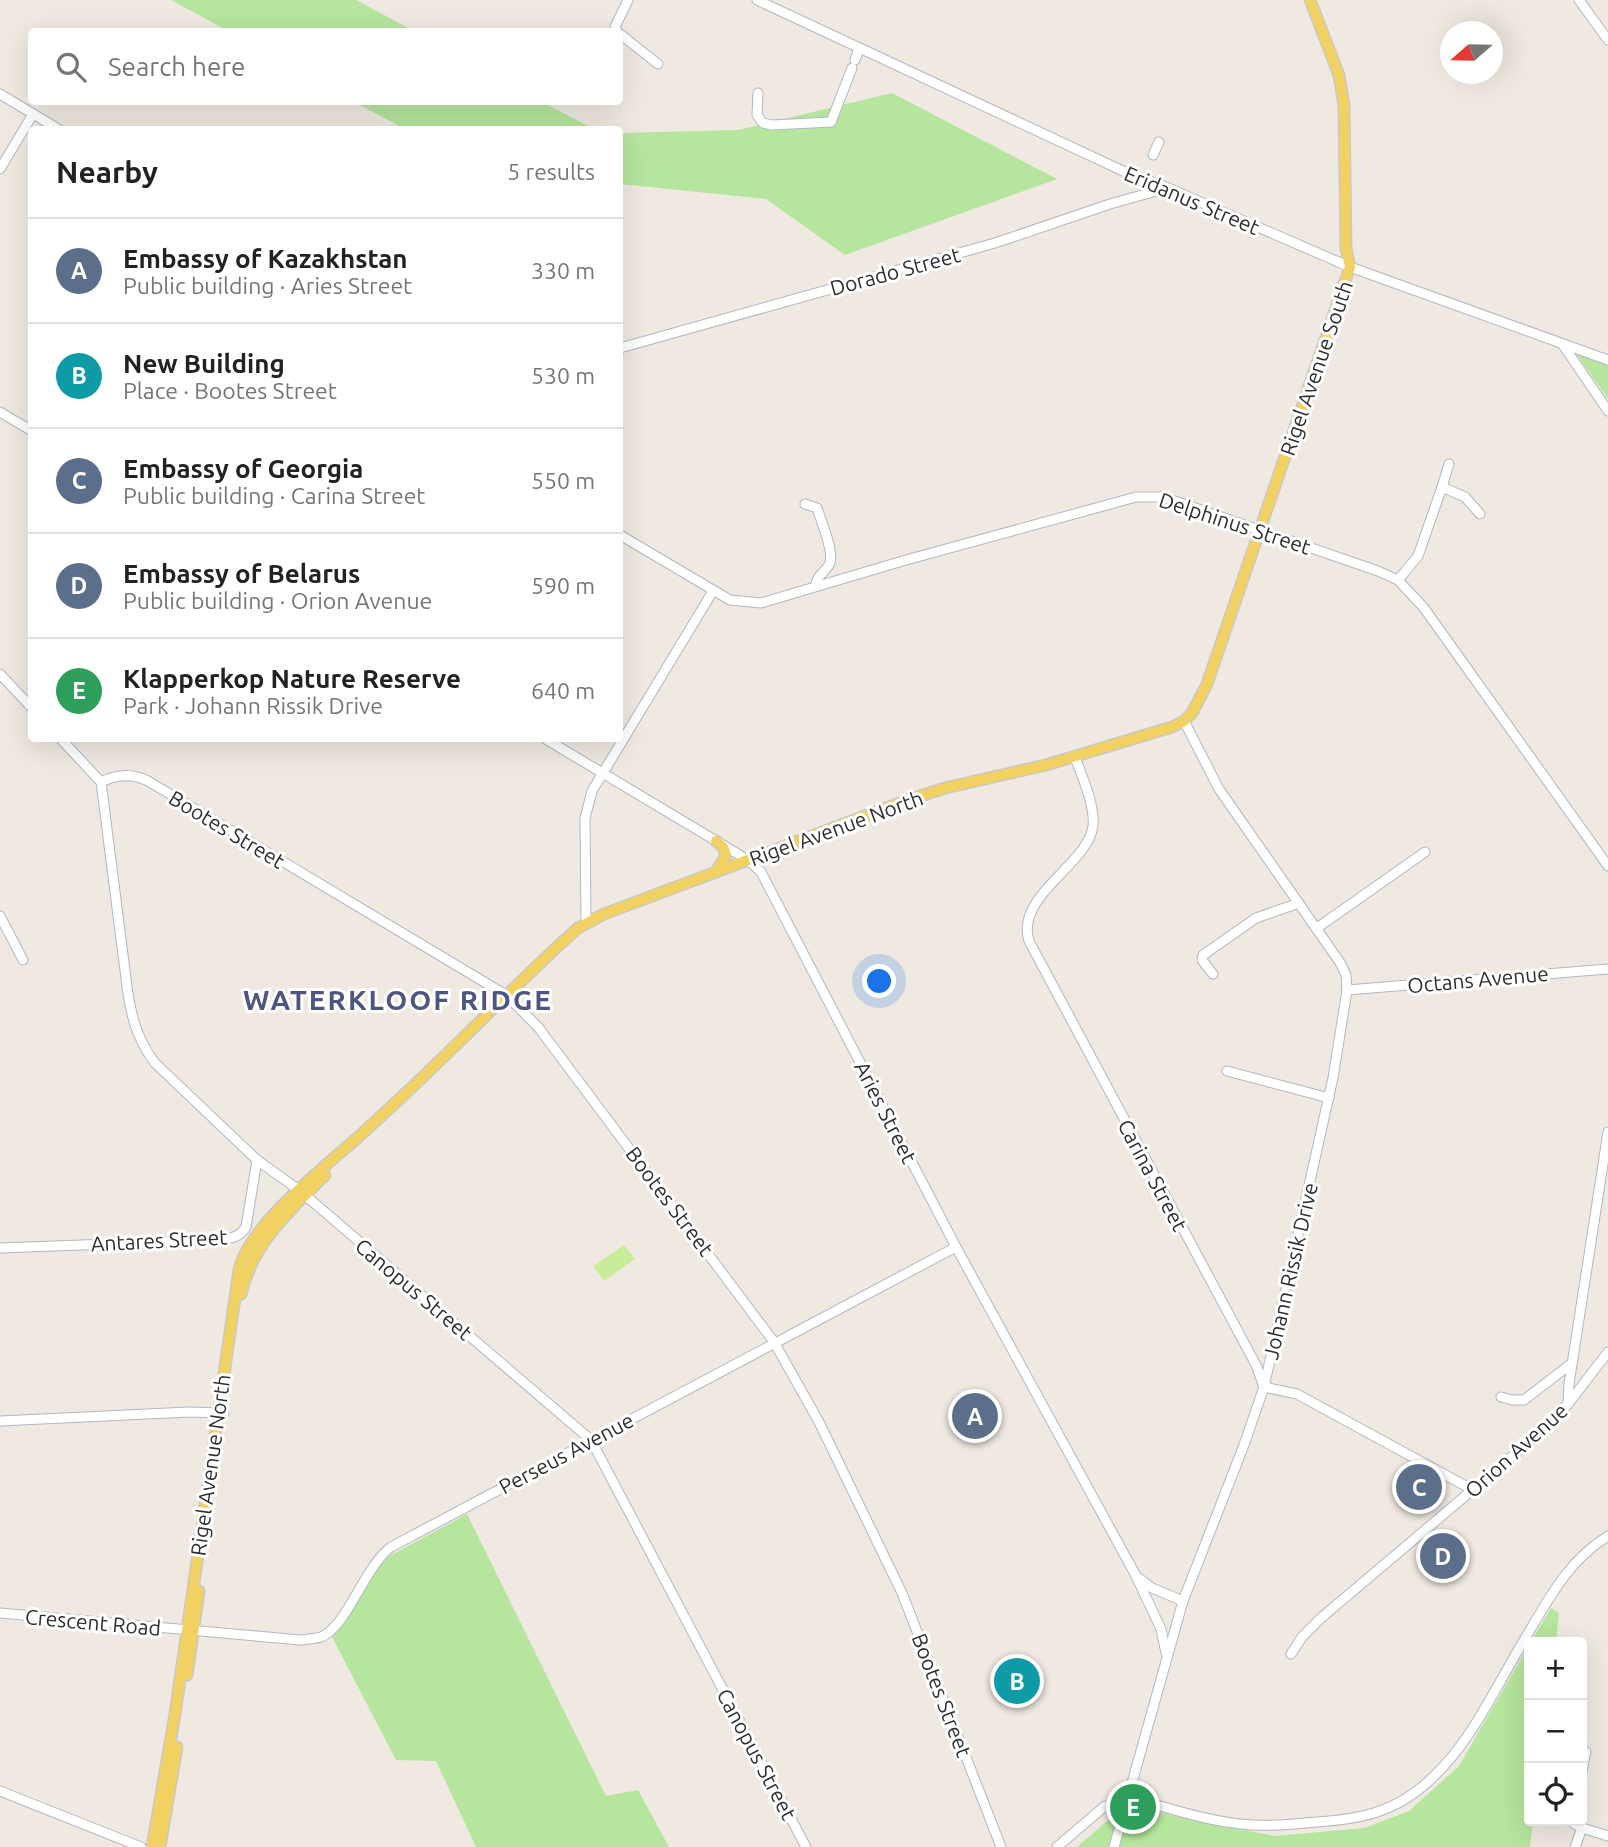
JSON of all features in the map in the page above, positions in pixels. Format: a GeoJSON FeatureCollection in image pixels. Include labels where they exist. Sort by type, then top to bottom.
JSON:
{"type":"FeatureCollection","features":[{"type":"Feature","properties":{"kind":"main road","name":"Rigel Avenue South"},"geometry":{"type":"LineString","coordinates":[[1259,529],[1350,267],[1346,248],[1345,105],[1339,75],[1310,0]]}},
{"type":"Feature","properties":{"kind":"main road"},"geometry":{"type":"LineString","coordinates":[[1184,721],[1192,713],[1207,684],[1259,529]]}},
{"type":"Feature","properties":{"kind":"main road","name":"Rigel Avenue North"},"geometry":{"type":"LineString","coordinates":[[160,1847],[221,1413],[241,1295],[247,1273],[266,1236],[302,1194],[556,947],[586,924],[615,909],[945,788],[1075,757],[1161,731],[1184,721]]}},
{"type":"Feature","properties":{"kind":"main road"},"geometry":{"type":"LineString","coordinates":[[716,841],[723,847],[726,855],[716,872]]}},
{"type":"Feature","properties":{"kind":"main road","name":"Rigel Avenue North"},"geometry":{"type":"LineString","coordinates":[[152,1847],[190,1631]]}},
{"type":"Feature","properties":{"kind":"street"},"geometry":{"type":"LineString","coordinates":[[616,28],[628,0]]}},
{"type":"Feature","properties":{"kind":"street","name":"Eridanus Street"},"geometry":{"type":"LineString","coordinates":[[757,0],[1092,157],[1350,267],[1608,360]]}},
{"type":"Feature","properties":{"kind":"street"},"geometry":{"type":"LineString","coordinates":[[1579,0],[1608,40]]}},
{"type":"Feature","properties":{"kind":"street"},"geometry":{"type":"LineString","coordinates":[[623,37],[658,64]]}},
{"type":"Feature","properties":{"kind":"street"},"geometry":{"type":"LineString","coordinates":[[758,93],[757,115],[763,123],[772,125],[828,122],[832,120],[859,48]]}},
{"type":"Feature","properties":{"kind":"street"},"geometry":{"type":"LineString","coordinates":[[0,94],[53,126]]}},
{"type":"Feature","properties":{"kind":"street"},"geometry":{"type":"LineString","coordinates":[[0,169],[33,114]]}},
{"type":"Feature","properties":{"kind":"street"},"geometry":{"type":"LineString","coordinates":[[1153,155],[1159,142]]}},
{"type":"Feature","properties":{"kind":"street","name":"Dorado Street"},"geometry":{"type":"LineString","coordinates":[[623,347],[995,243],[1110,204],[1168,188]]}},
{"type":"Feature","properties":{"kind":"street"},"geometry":{"type":"LineString","coordinates":[[1563,345],[1608,411]]}},
{"type":"Feature","properties":{"kind":"street"},"geometry":{"type":"LineString","coordinates":[[0,412],[28,429]]}},
{"type":"Feature","properties":{"kind":"street"},"geometry":{"type":"LineString","coordinates":[[1398,580],[1418,556],[1449,464]]}},
{"type":"Feature","properties":{"kind":"street"},"geometry":{"type":"LineString","coordinates":[[1442,487],[1465,497],[1480,514]]}},
{"type":"Feature","properties":{"kind":"street","name":"Delphinus Street"},"geometry":{"type":"LineString","coordinates":[[623,537],[713,591],[740,603],[761,603],[1136,497],[1172,499],[1398,580],[1424,608],[1608,866]]}},
{"type":"Feature","properties":{"kind":"street"},"geometry":{"type":"LineString","coordinates":[[805,504],[817,508],[830,550],[829,565],[817,579],[816,586]]}},
{"type":"Feature","properties":{"kind":"street"},"geometry":{"type":"LineString","coordinates":[[623,741],[713,591]]}},
{"type":"Feature","properties":{"kind":"street"},"geometry":{"type":"LineString","coordinates":[[0,674],[28,704]]}},
{"type":"Feature","properties":{"kind":"street","name":"Johann Rissik Drive"},"geometry":{"type":"LineString","coordinates":[[1114,1847],[1182,1601],[1264,1387],[1329,1098],[1347,990],[1346,975],[1341,964],[1219,789],[1184,721]]}},
{"type":"Feature","properties":{"kind":"street"},"geometry":{"type":"LineString","coordinates":[[64,742],[101,782]]}},
{"type":"Feature","properties":{"kind":"street","name":"Aries Street"},"geometry":{"type":"LineString","coordinates":[[551,742],[748,860],[764,877],[956,1247],[1135,1574],[1161,1629],[1166,1657]]}},
{"type":"Feature","properties":{"kind":"street"},"geometry":{"type":"LineString","coordinates":[[586,924],[585,818],[592,791],[622,742]]}},
{"type":"Feature","properties":{"kind":"street","name":"Carina Street"},"geometry":{"type":"LineString","coordinates":[[1075,757],[1091,810],[1093,826],[1083,846],[1033,908],[1026,925],[1029,941],[1256,1365],[1264,1387]]}},
{"type":"Feature","properties":{"kind":"street","name":"Bootes Street"},"geometry":{"type":"LineString","coordinates":[[101,782],[120,775],[138,776],[506,995],[538,1027],[774,1342],[831,1446],[902,1593],[1002,1847]]}},
{"type":"Feature","properties":{"kind":"street","name":"Canopus Street"},"geometry":{"type":"LineString","coordinates":[[101,782],[132,1019],[155,1063],[257,1160],[302,1194],[591,1440],[806,1847]]}},
{"type":"Feature","properties":{"kind":"street"},"geometry":{"type":"LineString","coordinates":[[1317,928],[1424,852]]}},
{"type":"Feature","properties":{"kind":"street"},"geometry":{"type":"LineString","coordinates":[[1213,974],[1202,960],[1203,955],[1256,918],[1299,903]]}},
{"type":"Feature","properties":{"kind":"street"},"geometry":{"type":"LineString","coordinates":[[0,916],[23,960]]}},
{"type":"Feature","properties":{"kind":"street","name":"Octans Avenue"},"geometry":{"type":"LineString","coordinates":[[1347,990],[1608,969]]}},
{"type":"Feature","properties":{"kind":"street"},"geometry":{"type":"LineString","coordinates":[[1227,1071],[1329,1098]]}},
{"type":"Feature","properties":{"kind":"street"},"geometry":{"type":"LineString","coordinates":[[1568,1404],[1608,1132]]}},
{"type":"Feature","properties":{"kind":"street","name":"Antares Street"},"geometry":{"type":"LineString","coordinates":[[0,1248],[216,1240],[234,1237],[246,1227],[257,1160]]}},
{"type":"Feature","properties":{"kind":"street","name":"Perseus Avenue"},"geometry":{"type":"LineString","coordinates":[[190,1631],[300,1640],[320,1638],[336,1625],[371,1569],[391,1547],[956,1247]]}},
{"type":"Feature","properties":{"kind":"street","name":"Orion Avenue"},"geometry":{"type":"LineString","coordinates":[[1291,1654],[1302,1637],[1321,1618],[1528,1443],[1568,1404],[1608,1352]]}},
{"type":"Feature","properties":{"kind":"street"},"geometry":{"type":"LineString","coordinates":[[1501,1397],[1513,1401],[1524,1400],[1572,1363]]}},
{"type":"Feature","properties":{"kind":"street"},"geometry":{"type":"LineString","coordinates":[[1264,1387],[1297,1394],[1472,1490]]}},
{"type":"Feature","properties":{"kind":"street"},"geometry":{"type":"LineString","coordinates":[[0,1421],[221,1413]]}},
{"type":"Feature","properties":{"kind":"street"},"geometry":{"type":"LineString","coordinates":[[1129,1797],[1232,1822],[1275,1825],[1336,1821],[1393,1807],[1419,1790],[1452,1756],[1475,1723],[1560,1582],[1587,1550],[1608,1536]]}},
{"type":"Feature","properties":{"kind":"street","name":"Aries Street"},"geometry":{"type":"LineString","coordinates":[[1135,1574],[1152,1588],[1182,1601]]}},
{"type":"Feature","properties":{"kind":"street","name":"Crescent Road"},"geometry":{"type":"LineString","coordinates":[[0,1613],[190,1631]]}},
{"type":"Feature","properties":{"kind":"street"},"geometry":{"type":"LineString","coordinates":[[0,1791],[141,1847]]}},
{"type":"Feature","properties":{"kind":"street"},"geometry":{"type":"LineString","coordinates":[[1058,1847],[1105,1806]]}},
{"type":"Feature","properties":{"kind":"street"},"geometry":{"type":"LineString","coordinates":[[1579,1826],[1608,1836]]}},
{"type":"Feature","properties":{"kind":"street"},"geometry":{"type":"LineString","coordinates":[[1575,1847],[1582,1828]]}},
{"type":"Feature","properties":{"kind":"green space"},"geometry":{"type":"Polygon","coordinates":[[[171,0],[356,0],[408,28],[222,28],[171,0]]]}},
{"type":"Feature","properties":{"kind":"green space"},"geometry":{"type":"Polygon","coordinates":[[[892,93],[1057,179],[845,255],[766,199],[623,184],[623,133],[738,130],[892,93]]]}},
{"type":"Feature","properties":{"kind":"green space"},"geometry":{"type":"Polygon","coordinates":[[[360,105],[548,105],[588,126],[399,126],[360,105]]]}},
{"type":"Feature","properties":{"kind":"green space"},"geometry":{"type":"Polygon","coordinates":[[[1579,353],[1608,363],[1608,399],[1577,355],[1579,353]]]}},
{"type":"Feature","properties":{"kind":"green space"},"geometry":{"type":"Polygon","coordinates":[[[624,1245],[635,1259],[604,1281],[593,1266],[624,1245]]]}},
{"type":"Feature","properties":{"kind":"green space"},"geometry":{"type":"Polygon","coordinates":[[[467,1514],[606,1796],[638,1790],[669,1847],[476,1847],[436,1761],[396,1760],[332,1637],[384,1559],[467,1514]]]}},
{"type":"Feature","properties":{"kind":"green space"},"geometry":{"type":"Polygon","coordinates":[[[1551,1608],[1559,1613],[1557,1637],[1534,1637],[1551,1608]]]}},
{"type":"Feature","properties":{"kind":"green space"},"geometry":{"type":"Polygon","coordinates":[[[1524,1654],[1524,1826],[1532,1826],[1530,1847],[1077,1847],[1150,1784],[1141,1809],[1274,1836],[1364,1828],[1409,1811],[1459,1766],[1524,1654]]]}},
{"type":"Feature","properties":{"kind":"place","name":"Embassy of Kazakhstan"},"geometry":{"type":"Point","coordinates":[975,1416]}},
{"type":"Feature","properties":{"kind":"place","name":"Embassy of Georgia"},"geometry":{"type":"Point","coordinates":[1419,1487]}},
{"type":"Feature","properties":{"kind":"place","name":"Embassy of Belarus"},"geometry":{"type":"Point","coordinates":[1443,1556]}},
{"type":"Feature","properties":{"kind":"place","name":"New Building"},"geometry":{"type":"Point","coordinates":[1017,1681]}},
{"type":"Feature","properties":{"kind":"place","name":"Klapperkop Nature Reserve"},"geometry":{"type":"Point","coordinates":[1133,1807]}},
{"type":"Feature","properties":{"kind":"district","name":"WATERKLOOF RIDGE"},"geometry":{"type":"Point","coordinates":[398,999]}}]}
